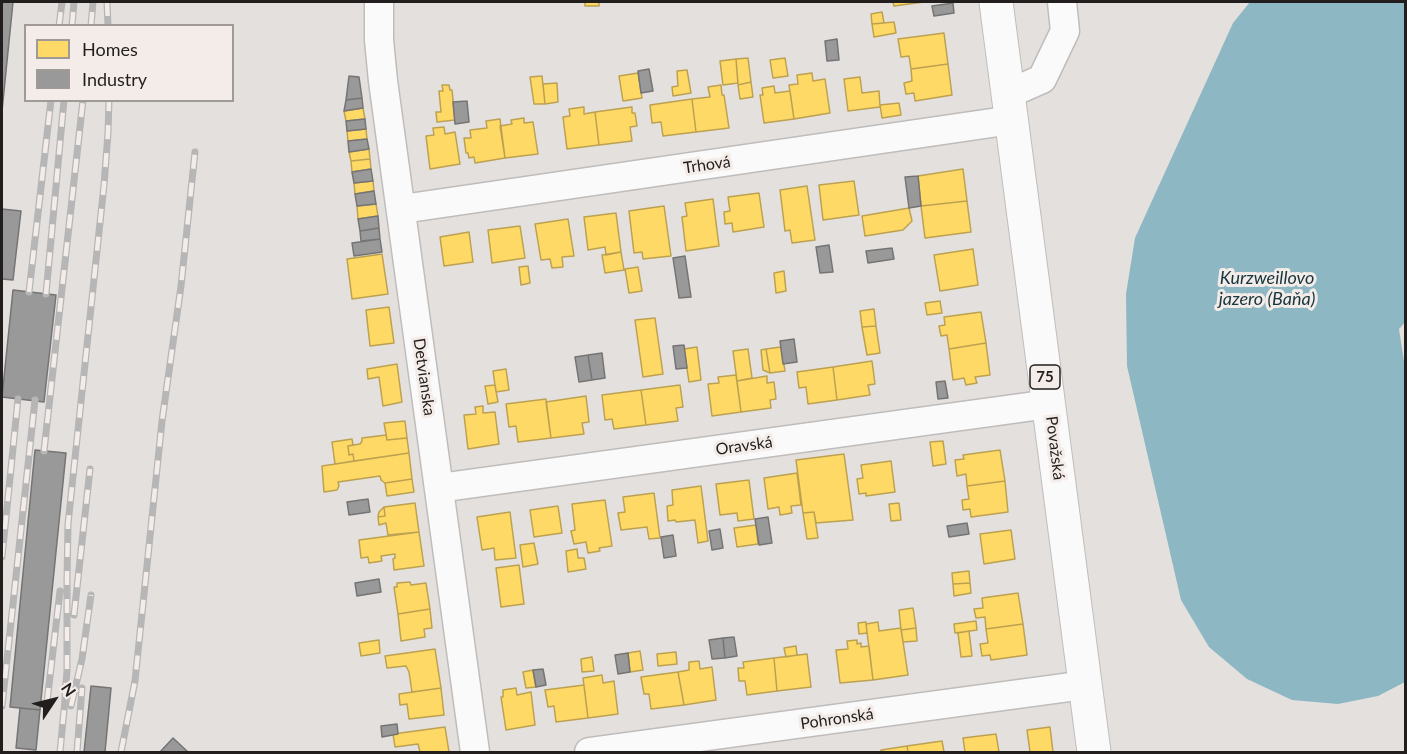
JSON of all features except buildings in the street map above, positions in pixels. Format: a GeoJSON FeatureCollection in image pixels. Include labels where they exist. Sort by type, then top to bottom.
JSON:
{"type":"FeatureCollection","features":[{"type":"Feature","properties":{"kind":"main road","name":"Považská"},"geometry":{"type":"LineString","coordinates":[[996,2],[1094,753]]}},
{"type":"Feature","properties":{"kind":"street","name":"Detvianska"},"geometry":{"type":"LineString","coordinates":[[374,2],[475,753]]}},
{"type":"Feature","properties":{"kind":"street","name":"Trhová"},"geometry":{"type":"LineString","coordinates":[[402,209],[1010,107],[1042,79],[1065,31],[1062,2]]}},
{"type":"Feature","properties":{"kind":"street","name":"Oravská"},"geometry":{"type":"LineString","coordinates":[[439,488],[1049,404]]}},
{"type":"Feature","properties":{"kind":"street","name":"Pohronská"},"geometry":{"type":"LineString","coordinates":[[589,753],[1085,685]]}},
{"type":"Feature","properties":{"kind":"water","name":"Kurzweillovo jazero (Baňa)"},"geometry":{"type":"Polygon","coordinates":[[[1250,2],[1405,2],[1406,321],[1399,329],[1406,375],[1405,682],[1378,696],[1338,704],[1292,700],[1247,679],[1209,647],[1181,600],[1127,366],[1126,294],[1135,238],[1233,23],[1250,2]]]}},
{"type":"Feature","properties":{"kind":"railway"},"geometry":{"type":"LineString","coordinates":[[59,24],[62,2]]}},
{"type":"Feature","properties":{"kind":"railway"},"geometry":{"type":"LineString","coordinates":[[72,24],[74,2]]}},
{"type":"Feature","properties":{"kind":"railway"},"geometry":{"type":"LineString","coordinates":[[91,24],[93,2]]}},
{"type":"Feature","properties":{"kind":"railway"},"geometry":{"type":"LineString","coordinates":[[107,2],[108,24]]}},
{"type":"Feature","properties":{"kind":"railway"},"geometry":{"type":"LineString","coordinates":[[29,292],[51,102]]}},
{"type":"Feature","properties":{"kind":"railway"},"geometry":{"type":"LineString","coordinates":[[46,294],[64,102]]}},
{"type":"Feature","properties":{"kind":"railway"},"geometry":{"type":"LineString","coordinates":[[44,451],[83,102]]}},
{"type":"Feature","properties":{"kind":"railway"},"geometry":{"type":"LineString","coordinates":[[65,697],[68,524],[104,185],[109,102]]}},
{"type":"Feature","properties":{"kind":"railway"},"geometry":{"type":"LineString","coordinates":[[121,752],[135,681],[162,421],[181,286],[195,152]]}},
{"type":"Feature","properties":{"kind":"railway"},"geometry":{"type":"LineString","coordinates":[[2,557],[18,399]]}},
{"type":"Feature","properties":{"kind":"railway"},"geometry":{"type":"LineString","coordinates":[[2,706],[35,400]]}},
{"type":"Feature","properties":{"kind":"railway"},"geometry":{"type":"LineString","coordinates":[[74,615],[90,469]]}},
{"type":"Feature","properties":{"kind":"railway"},"geometry":{"type":"LineString","coordinates":[[47,702],[60,591]]}},
{"type":"Feature","properties":{"kind":"railway"},"geometry":{"type":"LineString","coordinates":[[71,706],[82,659],[91,595]]}},
{"type":"Feature","properties":{"kind":"railway"},"geometry":{"type":"LineString","coordinates":[[77,752],[82,688]]}},
{"type":"Feature","properties":{"kind":"railway"},"geometry":{"type":"LineString","coordinates":[[60,752],[66,689]]}}]}
